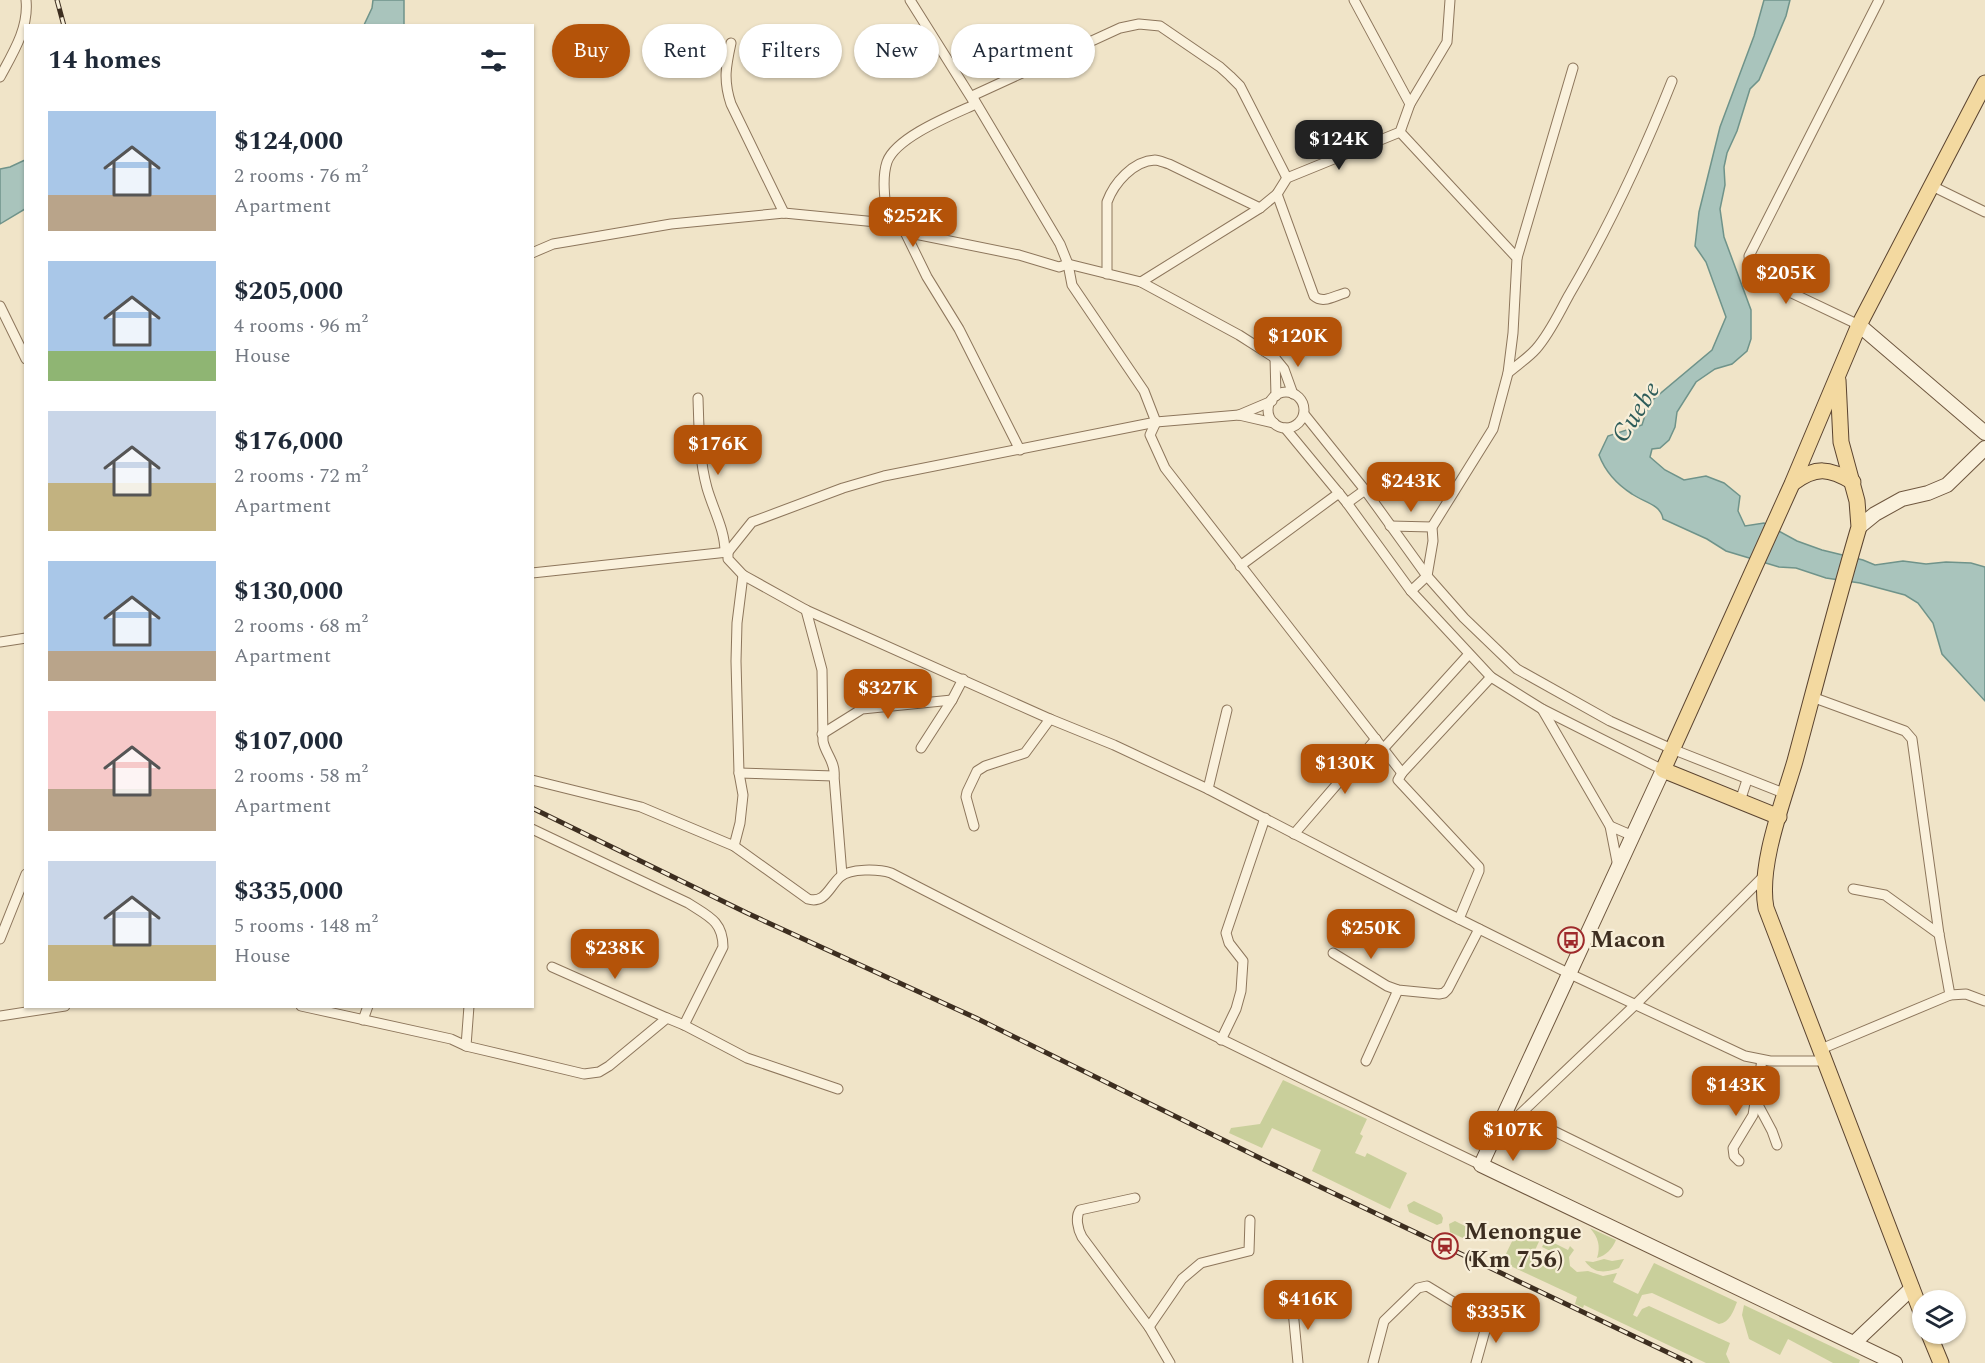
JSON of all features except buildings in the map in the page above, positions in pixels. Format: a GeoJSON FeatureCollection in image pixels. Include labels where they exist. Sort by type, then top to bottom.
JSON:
{"type":"FeatureCollection","features":[{"type":"Feature","properties":{"kind":"main road"},"geometry":{"type":"LineString","coordinates":[[1895,1363],[1481,1165],[1792,484],[1838,380],[1859,325],[1985,83]]}},
{"type":"Feature","properties":{"kind":"main road"},"geometry":{"type":"LineString","coordinates":[[1859,325],[1985,433]]}},
{"type":"Feature","properties":{"kind":"main road"},"geometry":{"type":"LineString","coordinates":[[1838,380],[1841,442],[1853,482],[1859,527],[1779,817],[1764,876],[1764,888],[1767,908],[1912,1288],[1854,1343]]}},
{"type":"Feature","properties":{"kind":"main road"},"geometry":{"type":"LineString","coordinates":[[1859,527],[1875,514],[1902,500],[1947,485],[1985,448]]}},
{"type":"Feature","properties":{"kind":"main road"},"geometry":{"type":"LineString","coordinates":[[1792,484],[1807,472],[1818,470],[1829,471],[1853,482]]}},
{"type":"Feature","properties":{"kind":"main road"},"geometry":{"type":"LineString","coordinates":[[1663,770],[1779,817]]}},
{"type":"Feature","properties":{"kind":"main road"},"geometry":{"type":"LineString","coordinates":[[1933,1344],[1941,1363]]}},
{"type":"Feature","properties":{"kind":"street"},"geometry":{"type":"LineString","coordinates":[[24,24],[26,0]]}},
{"type":"Feature","properties":{"kind":"street"},"geometry":{"type":"LineString","coordinates":[[910,0],[974,100],[1054,234],[1068,264],[1072,285],[1144,391],[1156,422],[1150,435],[1165,468],[1402,773]]}},
{"type":"Feature","properties":{"kind":"street"},"geometry":{"type":"LineString","coordinates":[[1354,0],[1410,104]]}},
{"type":"Feature","properties":{"kind":"street"},"geometry":{"type":"LineString","coordinates":[[1141,282],[1260,208],[1277,194],[1287,178],[1400,132],[1410,104],[1447,42],[1450,0]]}},
{"type":"Feature","properties":{"kind":"street"},"geometry":{"type":"LineString","coordinates":[[1859,325],[1756,276],[1750,265],[1749,256],[1879,0]]}},
{"type":"Feature","properties":{"kind":"street"},"geometry":{"type":"LineString","coordinates":[[886,223],[885,173],[891,154],[905,140],[974,100],[1120,28],[1139,24],[1160,26],[1220,67],[1240,86],[1287,178]]}},
{"type":"Feature","properties":{"kind":"street"},"geometry":{"type":"LineString","coordinates":[[0,77],[16,48],[24,27]]}},
{"type":"Feature","properties":{"kind":"street"},"geometry":{"type":"LineString","coordinates":[[731,43],[725,71],[726,89],[731,104],[784,213]]}},
{"type":"Feature","properties":{"kind":"street"},"geometry":{"type":"LineString","coordinates":[[1411,591],[1427,576],[1432,527],[1493,429],[1508,373],[1513,333],[1517,258],[1573,68]]}},
{"type":"Feature","properties":{"kind":"street"},"geometry":{"type":"LineString","coordinates":[[1508,373],[1535,349],[1580,276],[1606,226],[1672,81]]}},
{"type":"Feature","properties":{"kind":"street"},"geometry":{"type":"LineString","coordinates":[[1400,132],[1464,198],[1517,258]]}},
{"type":"Feature","properties":{"kind":"street"},"geometry":{"type":"LineString","coordinates":[[1107,273],[1107,202],[1122,177],[1137,166],[1156,160],[1169,164],[1260,208]]}},
{"type":"Feature","properties":{"kind":"street"},"geometry":{"type":"LineString","coordinates":[[1932,186],[1985,212]]}},
{"type":"Feature","properties":{"kind":"street"},"geometry":{"type":"LineString","coordinates":[[1277,194],[1314,296],[1325,300],[1345,292]]}},
{"type":"Feature","properties":{"kind":"street"},"geometry":{"type":"LineString","coordinates":[[534,252],[562,243],[671,224],[784,213],[886,223],[905,232],[1019,255],[1059,267],[1068,264],[1141,282],[1239,335],[1275,358],[1284,369],[1293,394],[1302,402],[1304,414],[1365,490],[1427,576],[1464,618],[1517,669],[1610,721],[1672,749],[1786,794]]}},
{"type":"Feature","properties":{"kind":"street"},"geometry":{"type":"LineString","coordinates":[[905,232],[927,278],[959,329],[1020,450]]}},
{"type":"Feature","properties":{"kind":"street"},"geometry":{"type":"LineString","coordinates":[[0,306],[24,355]]}},
{"type":"Feature","properties":{"kind":"street"},"geometry":{"type":"LineString","coordinates":[[1274,423],[1269,412],[1274,398],[1275,358]]}},
{"type":"Feature","properties":{"kind":"street"},"geometry":{"type":"LineString","coordinates":[[1239,415],[1281,393],[1293,394]]}},
{"type":"Feature","properties":{"kind":"street"},"geometry":{"type":"LineString","coordinates":[[699,398],[699,430],[706,486],[728,559],[743,575],[806,610],[1050,719],[1114,745],[1208,789],[1479,929],[1744,1056],[1762,1060],[1824,1055],[1950,995],[1966,994],[1985,1000]]}},
{"type":"Feature","properties":{"kind":"street"},"geometry":{"type":"LineString","coordinates":[[1285,428],[1297,424],[1304,414]]}},
{"type":"Feature","properties":{"kind":"street"},"geometry":{"type":"LineString","coordinates":[[534,573],[726,552],[752,522],[821,496],[884,476],[1156,422],[1239,415],[1274,423],[1285,428],[1347,503],[1411,591],[1491,677],[1542,709],[1663,770]]}},
{"type":"Feature","properties":{"kind":"street"},"geometry":{"type":"LineString","coordinates":[[1347,503],[1365,490]]}},
{"type":"Feature","properties":{"kind":"street"},"geometry":{"type":"LineString","coordinates":[[1240,566],[1339,493]]}},
{"type":"Feature","properties":{"kind":"street"},"geometry":{"type":"LineString","coordinates":[[1390,526],[1432,527]]}},
{"type":"Feature","properties":{"kind":"street"},"geometry":{"type":"LineString","coordinates":[[734,846],[740,823],[743,795],[739,773],[736,661],[737,623],[743,575]]}},
{"type":"Feature","properties":{"kind":"street"},"geometry":{"type":"LineString","coordinates":[[806,610],[822,670],[822,734],[825,749],[835,770],[842,875]]}},
{"type":"Feature","properties":{"kind":"street"},"geometry":{"type":"LineString","coordinates":[[0,642],[24,638]]}},
{"type":"Feature","properties":{"kind":"street"},"geometry":{"type":"LineString","coordinates":[[1383,749],[1470,654]]}},
{"type":"Feature","properties":{"kind":"street"},"geometry":{"type":"LineString","coordinates":[[1506,687],[1517,669]]}},
{"type":"Feature","properties":{"kind":"street"},"geometry":{"type":"LineString","coordinates":[[1459,919],[1479,867],[1398,780],[1491,677]]}},
{"type":"Feature","properties":{"kind":"street"},"geometry":{"type":"LineString","coordinates":[[921,748],[963,679]]}},
{"type":"Feature","properties":{"kind":"street"},"geometry":{"type":"LineString","coordinates":[[1812,697],[1905,731],[1912,739],[1939,934],[1950,995]]}},
{"type":"Feature","properties":{"kind":"street"},"geometry":{"type":"LineString","coordinates":[[822,734],[862,709],[952,700]]}},
{"type":"Feature","properties":{"kind":"street"},"geometry":{"type":"LineString","coordinates":[[1542,709],[1610,826],[1618,868]]}},
{"type":"Feature","properties":{"kind":"street"},"geometry":{"type":"LineString","coordinates":[[1208,789],[1227,710]]}},
{"type":"Feature","properties":{"kind":"street"},"geometry":{"type":"LineString","coordinates":[[974,826],[966,797],[978,771],[1024,753],[1050,719]]}},
{"type":"Feature","properties":{"kind":"street"},"geometry":{"type":"LineString","coordinates":[[1294,834],[1376,739]]}},
{"type":"Feature","properties":{"kind":"street"},"geometry":{"type":"LineString","coordinates":[[739,773],[834,776]]}},
{"type":"Feature","properties":{"kind":"street"},"geometry":{"type":"LineString","coordinates":[[534,780],[641,807],[734,846],[808,899],[823,898],[842,875],[867,870],[891,873],[1043,952],[1481,1165]]}},
{"type":"Feature","properties":{"kind":"street"},"geometry":{"type":"LineString","coordinates":[[1740,801],[1747,780]]}},
{"type":"Feature","properties":{"kind":"street"},"geometry":{"type":"LineString","coordinates":[[1221,1040],[1236,1009],[1241,991],[1244,961],[1229,943],[1226,933],[1265,818]]}},
{"type":"Feature","properties":{"kind":"street"},"geometry":{"type":"LineString","coordinates":[[1610,826],[1633,836]]}},
{"type":"Feature","properties":{"kind":"street"},"geometry":{"type":"LineString","coordinates":[[534,830],[688,903],[709,916],[719,926],[723,934],[723,947],[684,1025]]}},
{"type":"Feature","properties":{"kind":"street"},"geometry":{"type":"LineString","coordinates":[[1491,1142],[1636,1004],[1764,876]]}},
{"type":"Feature","properties":{"kind":"street"},"geometry":{"type":"LineString","coordinates":[[0,937],[24,879]]}},
{"type":"Feature","properties":{"kind":"street"},"geometry":{"type":"LineString","coordinates":[[1853,889],[1885,896],[1939,934]]}},
{"type":"Feature","properties":{"kind":"street"},"geometry":{"type":"LineString","coordinates":[[1333,953],[1387,986],[1398,990],[1439,994],[1448,989],[1479,929]]}},
{"type":"Feature","properties":{"kind":"street"},"geometry":{"type":"LineString","coordinates":[[552,967],[684,1025],[747,1058],[838,1089]]}},
{"type":"Feature","properties":{"kind":"street"},"geometry":{"type":"LineString","coordinates":[[1366,1061],[1398,990]]}},
{"type":"Feature","properties":{"kind":"street"},"geometry":{"type":"LineString","coordinates":[[0,1016],[52,1008]]}},
{"type":"Feature","properties":{"kind":"street"},"geometry":{"type":"LineString","coordinates":[[310,1008],[451,1039],[466,1046],[584,1074],[609,1066],[667,1018]]}},
{"type":"Feature","properties":{"kind":"street"},"geometry":{"type":"LineString","coordinates":[[363,1020],[367,1008]]}},
{"type":"Feature","properties":{"kind":"street"},"geometry":{"type":"LineString","coordinates":[[466,1046],[469,1008]]}},
{"type":"Feature","properties":{"kind":"street"},"geometry":{"type":"LineString","coordinates":[[1739,1161],[1734,1155],[1733,1148],[1751,1118],[1762,1060]]}},
{"type":"Feature","properties":{"kind":"street"},"geometry":{"type":"LineString","coordinates":[[1756,1101],[1777,1144]]}},
{"type":"Feature","properties":{"kind":"street"},"geometry":{"type":"LineString","coordinates":[[1521,1115],[1678,1192]]}},
{"type":"Feature","properties":{"kind":"street"},"geometry":{"type":"LineString","coordinates":[[1135,1198],[1080,1210],[1078,1227],[1082,1237],[1149,1327],[1170,1363]]}},
{"type":"Feature","properties":{"kind":"street"},"geometry":{"type":"LineString","coordinates":[[1149,1327],[1182,1279],[1201,1263],[1249,1251],[1250,1220]]}},
{"type":"Feature","properties":{"kind":"street"},"geometry":{"type":"LineString","coordinates":[[1373,1363],[1384,1321],[1422,1286],[1486,1322],[1476,1363]]}},
{"type":"Feature","properties":{"kind":"street"},"geometry":{"type":"LineString","coordinates":[[1292,1300],[1298,1363]]}},
{"type":"Feature","properties":{"kind":"green space"},"geometry":{"type":"Polygon","coordinates":[[[1283,1080],[1367,1119],[1360,1134],[1363,1136],[1355,1153],[1365,1157],[1367,1153],[1407,1173],[1390,1209],[1312,1171],[1321,1150],[1272,1128],[1262,1148],[1229,1133],[1231,1128],[1260,1124],[1283,1080]]]}},
{"type":"Feature","properties":{"kind":"green space"},"geometry":{"type":"Polygon","coordinates":[[[1414,1201],[1441,1214],[1442,1223],[1437,1225],[1409,1212],[1407,1205],[1414,1201]]]}},
{"type":"Feature","properties":{"kind":"green space"},"geometry":{"type":"Polygon","coordinates":[[[1455,1221],[1473,1230],[1473,1238],[1467,1240],[1450,1232],[1449,1224],[1455,1221]]]}},
{"type":"Feature","properties":{"kind":"green space"},"geometry":{"type":"Polygon","coordinates":[[[1519,1227],[1541,1237],[1532,1257],[1534,1261],[1549,1268],[1552,1263],[1559,1266],[1563,1257],[1542,1247],[1546,1239],[1568,1250],[1570,1246],[1574,1250],[1569,1257],[1570,1266],[1577,1272],[1588,1271],[1603,1276],[1617,1273],[1613,1282],[1638,1294],[1654,1263],[1737,1302],[1728,1319],[1719,1324],[1652,1293],[1642,1295],[1633,1315],[1637,1317],[1642,1309],[1649,1306],[1730,1343],[1726,1354],[1730,1363],[1706,1363],[1584,1305],[1583,1308],[1575,1304],[1577,1297],[1502,1262],[1519,1227]]]}},
{"type":"Feature","properties":{"kind":"green space"},"geometry":{"type":"Polygon","coordinates":[[[1590,1228],[1616,1240],[1609,1251],[1597,1258],[1598,1242],[1590,1228]]]}},
{"type":"Feature","properties":{"kind":"green space"},"geometry":{"type":"Polygon","coordinates":[[[1604,1259],[1612,1261],[1624,1259],[1619,1268],[1609,1271],[1596,1270],[1585,1261],[1593,1262],[1604,1259]]]}},
{"type":"Feature","properties":{"kind":"green space"},"geometry":{"type":"Polygon","coordinates":[[[1744,1305],[1860,1360],[1859,1363],[1833,1363],[1788,1339],[1780,1355],[1749,1339],[1742,1315],[1744,1305]]]}},
{"type":"Feature","properties":{"kind":"water"},"geometry":{"type":"Polygon","coordinates":[[[373,0],[404,0],[404,24],[364,24],[373,0]]]}},
{"type":"Feature","properties":{"kind":"water"},"geometry":{"type":"Polygon","coordinates":[[[1764,0],[1790,0],[1786,16],[1759,80],[1750,89],[1737,131],[1727,153],[1724,167],[1725,185],[1720,209],[1724,237],[1751,310],[1751,339],[1747,351],[1732,364],[1715,369],[1696,382],[1677,412],[1675,427],[1669,440],[1660,448],[1652,449],[1650,457],[1665,470],[1684,480],[1706,476],[1724,483],[1740,496],[1738,511],[1745,526],[1764,523],[1797,541],[1875,565],[1903,561],[1926,564],[1971,563],[1985,567],[1985,701],[1942,654],[1933,623],[1918,603],[1905,595],[1860,583],[1826,578],[1796,568],[1779,567],[1726,551],[1707,539],[1663,519],[1659,510],[1617,482],[1608,472],[1599,455],[1608,436],[1642,425],[1649,403],[1712,350],[1726,317],[1706,262],[1695,246],[1699,212],[1720,127],[1754,36],[1764,0]]]}},
{"type":"Feature","properties":{"kind":"water"},"geometry":{"type":"Polygon","coordinates":[[[24,160],[24,210],[0,224],[0,169],[24,160]]]}},
{"type":"Feature","properties":{"kind":"railway"},"geometry":{"type":"LineString","coordinates":[[57,0],[63,24]]}},
{"type":"Feature","properties":{"kind":"railway"},"geometry":{"type":"LineString","coordinates":[[534,809],[747,913],[976,1018],[1270,1163],[1690,1363]]}},
{"type":"Feature","properties":{"kind":"place","name":"Macon"},"geometry":{"type":"Point","coordinates":[1571,940]}},
{"type":"Feature","properties":{"kind":"place","name":"Menongue (Km 756)"},"geometry":{"type":"Point","coordinates":[1445,1246]}},
{"type":"Feature","properties":{"kind":"water label","name":"Cuebe"},"geometry":{"type":"Point","coordinates":[1636,412]}}]}
